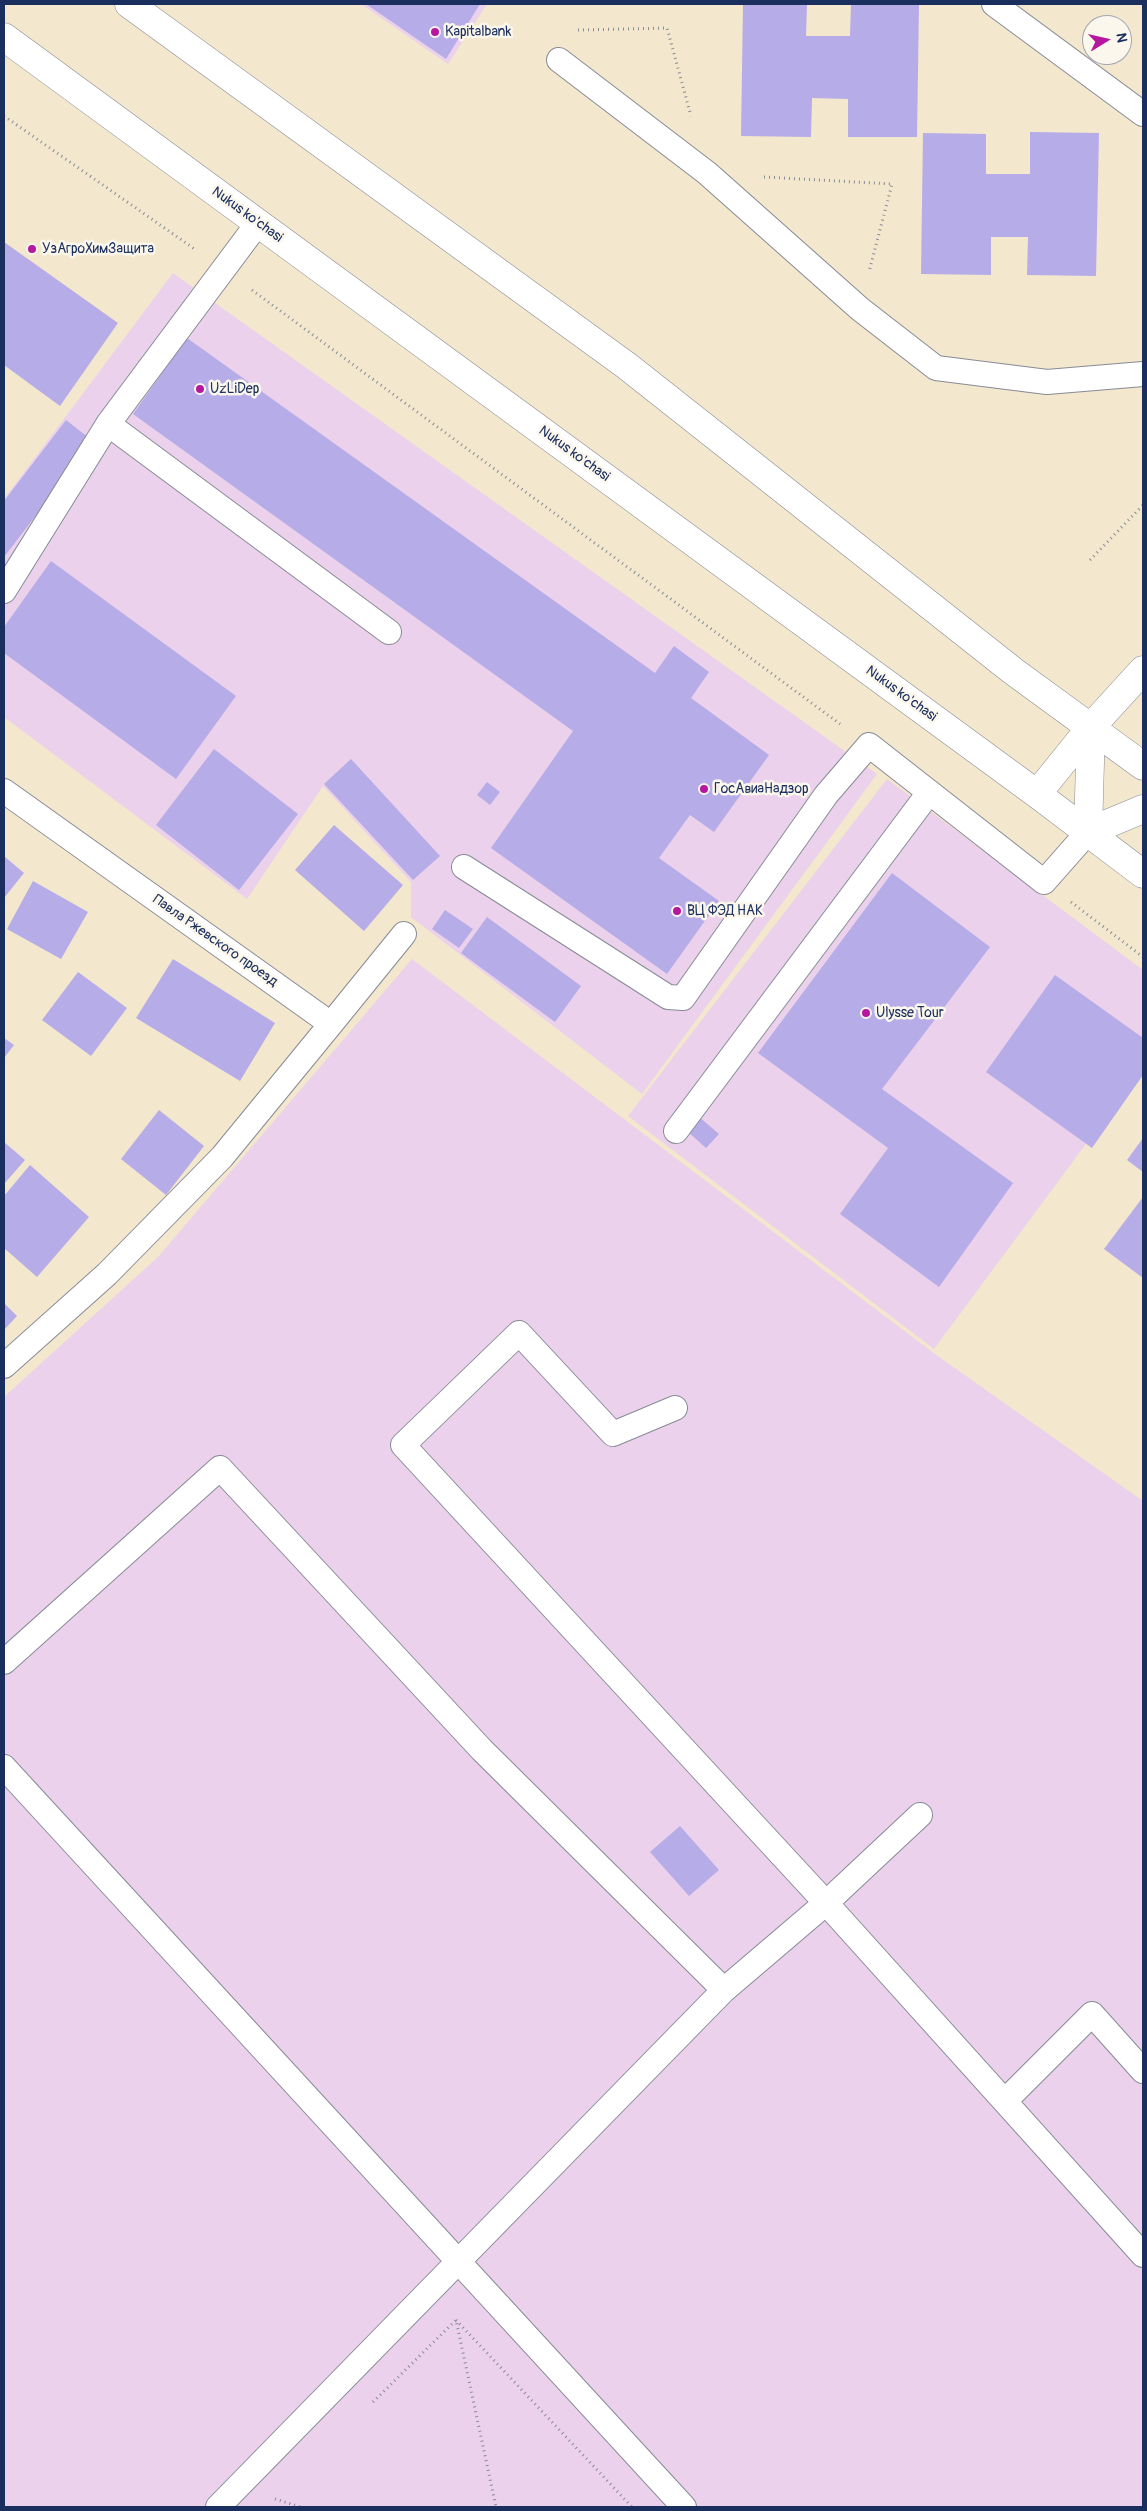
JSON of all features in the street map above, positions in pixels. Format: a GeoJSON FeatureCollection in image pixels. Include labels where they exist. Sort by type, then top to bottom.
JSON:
{"type":"FeatureCollection","features":[{"type":"Feature","properties":{"kind":"main road"},"geometry":{"type":"LineString","coordinates":[[129,4],[627,366],[1013,671],[1143,766]]}},
{"type":"Feature","properties":{"kind":"main road","name":"Nukus ko'chasi"},"geometry":{"type":"LineString","coordinates":[[4,37],[1037,794],[1143,874]]}},
{"type":"Feature","properties":{"kind":"main road"},"geometry":{"type":"LineString","coordinates":[[1037,794],[1091,727],[1143,670]]}},
{"type":"Feature","properties":{"kind":"main road"},"geometry":{"type":"LineString","coordinates":[[1091,727],[1088,832],[1143,809]]}},
{"type":"Feature","properties":{"kind":"lane"},"geometry":{"type":"LineString","coordinates":[[994,4],[1143,114]]}},
{"type":"Feature","properties":{"kind":"lane"},"geometry":{"type":"LineString","coordinates":[[559,60],[707,174],[860,309],[936,368],[1047,382],[1143,374]]}},
{"type":"Feature","properties":{"kind":"lane"},"geometry":{"type":"LineString","coordinates":[[4,590],[108,424],[222,268],[258,223]]}},
{"type":"Feature","properties":{"kind":"lane"},"geometry":{"type":"LineString","coordinates":[[108,424],[389,632]]}},
{"type":"Feature","properties":{"kind":"lane"},"geometry":{"type":"LineString","coordinates":[[464,867],[668,997],[683,998],[826,795],[869,745],[928,794],[1044,882],[1088,832]]}},
{"type":"Feature","properties":{"kind":"lane","name":"Павла Ржевского проезд"},"geometry":{"type":"LineString","coordinates":[[4,791],[331,1024]]}},
{"type":"Feature","properties":{"kind":"lane"},"geometry":{"type":"LineString","coordinates":[[676,1131],[928,794]]}},
{"type":"Feature","properties":{"kind":"lane"},"geometry":{"type":"LineString","coordinates":[[4,1366],[107,1274],[222,1157],[404,934]]}},
{"type":"Feature","properties":{"kind":"lane"},"geometry":{"type":"LineString","coordinates":[[675,1408],[613,1434],[519,1333],[403,1445],[826,1903],[1143,2254]]}},
{"type":"Feature","properties":{"kind":"lane"},"geometry":{"type":"LineString","coordinates":[[4,1662],[220,1468],[482,1750],[724,1990]]}},
{"type":"Feature","properties":{"kind":"lane"},"geometry":{"type":"LineString","coordinates":[[4,1768],[684,2507]]}},
{"type":"Feature","properties":{"kind":"lane"},"geometry":{"type":"LineString","coordinates":[[218,2507],[724,1990],[826,1903],[920,1814]]}},
{"type":"Feature","properties":{"kind":"lane"},"geometry":{"type":"LineString","coordinates":[[1005,2101],[1092,2014],[1143,2070]]}},
{"type":"Feature","properties":{"kind":"path"},"geometry":{"type":"LineString","coordinates":[[568,30],[667,28],[692,119]]}},
{"type":"Feature","properties":{"kind":"path"},"geometry":{"type":"LineString","coordinates":[[4,116],[222,268],[869,745]]}},
{"type":"Feature","properties":{"kind":"path"},"geometry":{"type":"LineString","coordinates":[[707,174],[892,184],[860,309]]}},
{"type":"Feature","properties":{"kind":"path"},"geometry":{"type":"LineString","coordinates":[[1090,560],[1143,505]]}},
{"type":"Feature","properties":{"kind":"path"},"geometry":{"type":"LineString","coordinates":[[1044,882],[1143,957]]}},
{"type":"Feature","properties":{"kind":"path"},"geometry":{"type":"LineString","coordinates":[[372,2402],[456,2320]]}},
{"type":"Feature","properties":{"kind":"path"},"geometry":{"type":"LineString","coordinates":[[456,2320],[496,2507]]}},
{"type":"Feature","properties":{"kind":"path"},"geometry":{"type":"LineString","coordinates":[[456,2320],[632,2507]]}},
{"type":"Feature","properties":{"kind":"path"},"geometry":{"type":"LineString","coordinates":[[271,2503],[282,2492]]}},
{"type":"Feature","properties":{"kind":"path"},"geometry":{"type":"LineString","coordinates":[[274,2499],[301,2507]]}},
{"type":"Feature","properties":{"kind":"shaded area","name":"Kapitalbank"},"geometry":{"type":"Polygon","coordinates":[[[361,4],[487,4],[448,64],[361,4]]]}},
{"type":"Feature","properties":{"kind":"shaded area"},"geometry":{"type":"Polygon","coordinates":[[[173,273],[877,774],[642,1094],[411,917],[411,882],[323,786],[247,899],[4,717],[4,499],[173,273]]]}},
{"type":"Feature","properties":{"kind":"shaded area"},"geometry":{"type":"Polygon","coordinates":[[[887,779],[1143,970],[1143,1067],[934,1349],[628,1116],[887,779]]]}},
{"type":"Feature","properties":{"kind":"shaded area"},"geometry":{"type":"Polygon","coordinates":[[[412,959],[935,1354],[1143,1501],[1143,2507],[4,2507],[4,1397],[158,1257],[412,959]]]}},
{"type":"Feature","properties":{"kind":"building","name":"Kapitalbank"},"geometry":{"type":"Polygon","coordinates":[[[366,4],[480,4],[446,59],[366,4]]]}},
{"type":"Feature","properties":{"kind":"building"},"geometry":{"type":"Polygon","coordinates":[[[743,4],[807,4],[806,36],[850,36],[851,4],[919,4],[917,137],[848,137],[848,99],[812,98],[811,137],[741,136],[743,4]]]}},
{"type":"Feature","properties":{"kind":"building"},"geometry":{"type":"Polygon","coordinates":[[[1030,132],[1099,133],[1096,276],[1027,275],[1028,237],[991,237],[991,275],[921,274],[923,133],[986,134],[986,174],[1030,174],[1030,132]]]}},
{"type":"Feature","properties":{"kind":"building"},"geometry":{"type":"Polygon","coordinates":[[[4,242],[118,323],[60,406],[4,365],[4,242]]]}},
{"type":"Feature","properties":{"kind":"building"},"geometry":{"type":"Polygon","coordinates":[[[187,338],[655,673],[674,646],[709,672],[691,698],[769,755],[714,832],[690,815],[659,858],[719,901],[667,974],[491,848],[573,731],[133,414],[187,338]]]}},
{"type":"Feature","properties":{"kind":"building"},"geometry":{"type":"Polygon","coordinates":[[[66,420],[93,441],[4,557],[4,501],[66,420]]]}},
{"type":"Feature","properties":{"kind":"building"},"geometry":{"type":"Polygon","coordinates":[[[51,561],[236,696],[176,779],[4,653],[4,627],[51,561]]]}},
{"type":"Feature","properties":{"kind":"building"},"geometry":{"type":"Polygon","coordinates":[[[214,749],[298,814],[239,890],[156,825],[214,749]]]}},
{"type":"Feature","properties":{"kind":"building"},"geometry":{"type":"Polygon","coordinates":[[[351,759],[440,856],[413,880],[324,784],[351,759]]]}},
{"type":"Feature","properties":{"kind":"building"},"geometry":{"type":"Polygon","coordinates":[[[487,782],[500,792],[490,805],[477,795],[487,782]]]}},
{"type":"Feature","properties":{"kind":"building"},"geometry":{"type":"Polygon","coordinates":[[[334,825],[403,885],[364,931],[295,870],[334,825]]]}},
{"type":"Feature","properties":{"kind":"building"},"geometry":{"type":"Polygon","coordinates":[[[4,856],[24,873],[4,898],[4,856]]]}},
{"type":"Feature","properties":{"kind":"building"},"geometry":{"type":"Polygon","coordinates":[[[892,873],[990,947],[882,1089],[1013,1183],[939,1287],[840,1214],[888,1148],[758,1053],[892,873]]]}},
{"type":"Feature","properties":{"kind":"building"},"geometry":{"type":"Polygon","coordinates":[[[33,881],[88,912],[61,959],[7,929],[33,881]]]}},
{"type":"Feature","properties":{"kind":"building"},"geometry":{"type":"Polygon","coordinates":[[[445,910],[473,929],[459,948],[432,929],[445,910]]]}},
{"type":"Feature","properties":{"kind":"building"},"geometry":{"type":"Polygon","coordinates":[[[487,917],[581,986],[555,1022],[461,953],[487,917]]]}},
{"type":"Feature","properties":{"kind":"building"},"geometry":{"type":"Polygon","coordinates":[[[173,959],[275,1023],[240,1081],[136,1018],[173,959]]]}},
{"type":"Feature","properties":{"kind":"building"},"geometry":{"type":"Polygon","coordinates":[[[78,972],[127,1008],[91,1056],[42,1020],[78,972]]]}},
{"type":"Feature","properties":{"kind":"building"},"geometry":{"type":"Polygon","coordinates":[[[1055,975],[1143,1038],[1143,1075],[1092,1148],[986,1072],[1055,975]]]}},
{"type":"Feature","properties":{"kind":"building"},"geometry":{"type":"Polygon","coordinates":[[[4,1038],[14,1045],[4,1058],[4,1038]]]}},
{"type":"Feature","properties":{"kind":"building"},"geometry":{"type":"Polygon","coordinates":[[[159,1110],[204,1146],[166,1195],[121,1159],[159,1110]]]}},
{"type":"Feature","properties":{"kind":"building"},"geometry":{"type":"Polygon","coordinates":[[[698,1116],[719,1134],[706,1148],[686,1130],[698,1116]]]}},
{"type":"Feature","properties":{"kind":"building"},"geometry":{"type":"Polygon","coordinates":[[[1143,1138],[1143,1172],[1127,1160],[1143,1138]]]}},
{"type":"Feature","properties":{"kind":"building"},"geometry":{"type":"Polygon","coordinates":[[[4,1142],[25,1160],[4,1184],[4,1142]]]}},
{"type":"Feature","properties":{"kind":"building"},"geometry":{"type":"Polygon","coordinates":[[[30,1165],[89,1217],[37,1277],[4,1248],[4,1196],[30,1165]]]}},
{"type":"Feature","properties":{"kind":"building"},"geometry":{"type":"Polygon","coordinates":[[[1143,1197],[1143,1278],[1104,1249],[1143,1197]]]}},
{"type":"Feature","properties":{"kind":"building"},"geometry":{"type":"Polygon","coordinates":[[[4,1303],[17,1316],[4,1330],[4,1303]]]}},
{"type":"Feature","properties":{"kind":"building"},"geometry":{"type":"Polygon","coordinates":[[[680,1826],[719,1870],[689,1896],[650,1852],[680,1826]]]}},
{"type":"Feature","properties":{"kind":"place","name":"Kapitalbank"},"geometry":{"type":"Point","coordinates":[435,32]}},
{"type":"Feature","properties":{"kind":"place","name":"УзАгроХимЗащита"},"geometry":{"type":"Point","coordinates":[32,249]}},
{"type":"Feature","properties":{"kind":"place","name":"UzLiDep"},"geometry":{"type":"Point","coordinates":[200,389]}},
{"type":"Feature","properties":{"kind":"place","name":"ГосАвиаНадзор"},"geometry":{"type":"Point","coordinates":[704,789]}},
{"type":"Feature","properties":{"kind":"place","name":"ВЦ ФЭД НАК"},"geometry":{"type":"Point","coordinates":[677,911]}},
{"type":"Feature","properties":{"kind":"place","name":"Ulysse Tour"},"geometry":{"type":"Point","coordinates":[866,1013]}}]}
